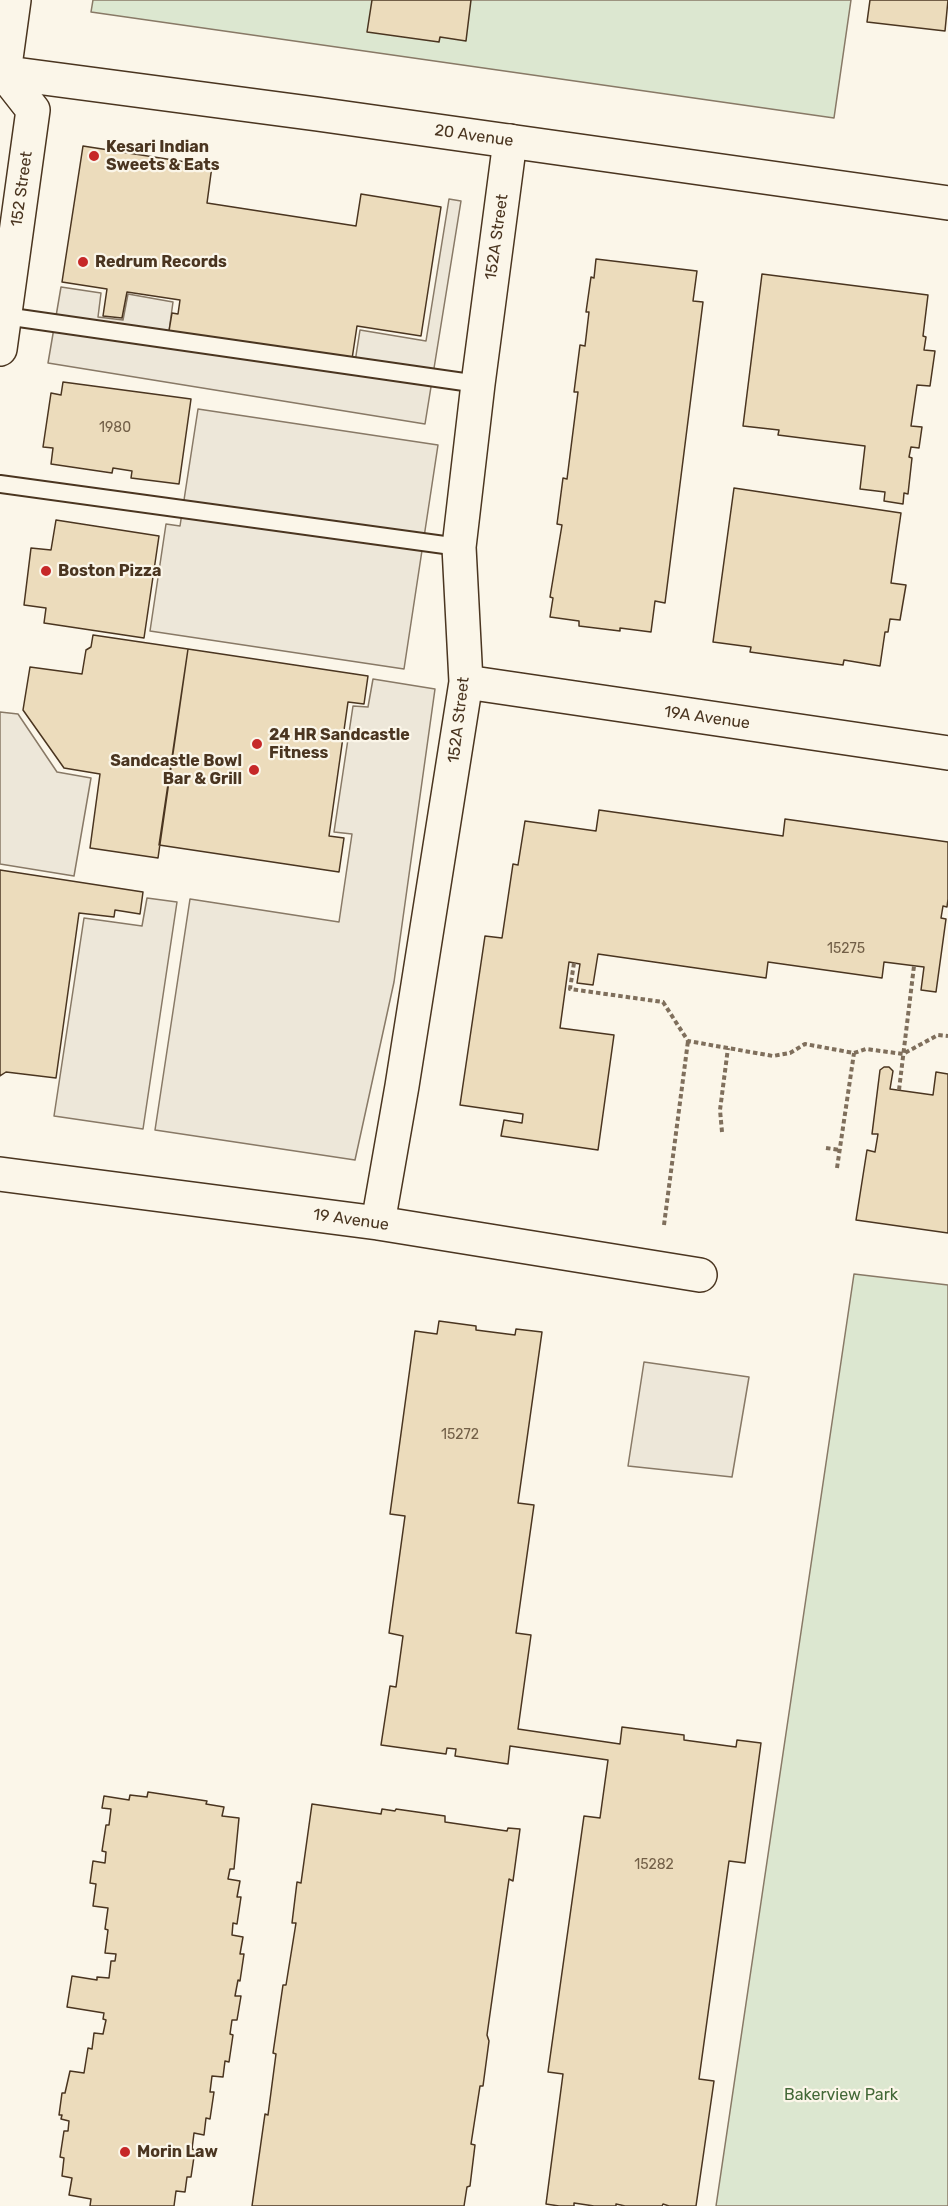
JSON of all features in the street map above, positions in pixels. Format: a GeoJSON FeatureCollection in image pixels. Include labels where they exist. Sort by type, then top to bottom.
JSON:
{"type":"FeatureCollection","features":[{"type":"Feature","properties":{"kind":"street"},"geometry":{"type":"LineString","coordinates":[[1,74],[14,0]]}},
{"type":"Feature","properties":{"kind":"street","name":"20 Avenue"},"geometry":{"type":"LineString","coordinates":[[1,74],[317,114],[948,203]]}},
{"type":"Feature","properties":{"kind":"street","name":"152 Street"},"geometry":{"type":"LineString","coordinates":[[0,349],[33,110],[1,74]]}},
{"type":"Feature","properties":{"kind":"street","name":"152A Street"},"geometry":{"type":"LineString","coordinates":[[378,1223],[466,682],[459,547],[510,141]]}},
{"type":"Feature","properties":{"kind":"street","name":"19A Avenue"},"geometry":{"type":"LineString","coordinates":[[466,682],[948,753]]}},
{"type":"Feature","properties":{"kind":"street","name":"19 Avenue"},"geometry":{"type":"LineString","coordinates":[[0,1174],[378,1223],[700,1275]]}},
{"type":"Feature","properties":{"kind":"lane"},"geometry":{"type":"LineString","coordinates":[[4,316],[478,384]]}},
{"type":"Feature","properties":{"kind":"lane"},"geometry":{"type":"LineString","coordinates":[[0,484],[459,547]]}},
{"type":"Feature","properties":{"kind":"path"},"geometry":{"type":"LineString","coordinates":[[574,963],[570,989],[663,1002],[688,1041],[664,1225]]}},
{"type":"Feature","properties":{"kind":"path"},"geometry":{"type":"LineString","coordinates":[[899,1090],[914,966]]}},
{"type":"Feature","properties":{"kind":"path"},"geometry":{"type":"LineString","coordinates":[[688,1041],[772,1056],[790,1053],[805,1044],[854,1053],[866,1048],[903,1054],[938,1035],[948,1036]]}},
{"type":"Feature","properties":{"kind":"path"},"geometry":{"type":"LineString","coordinates":[[722,1132],[720,1110],[728,1048]]}},
{"type":"Feature","properties":{"kind":"path"},"geometry":{"type":"LineString","coordinates":[[837,1168],[854,1053]]}},
{"type":"Feature","properties":{"kind":"path"},"geometry":{"type":"LineString","coordinates":[[826,1148],[840,1149]]}},
{"type":"Feature","properties":{"kind":"green space"},"geometry":{"type":"Polygon","coordinates":[[[93,0],[851,0],[834,118],[91,12],[93,0]]]}},
{"type":"Feature","properties":{"kind":"green space","name":"Bakerview Park"},"geometry":{"type":"Polygon","coordinates":[[[854,1274],[948,1285],[948,2206],[716,2206],[854,1274]]]}},
{"type":"Feature","properties":{"kind":"shaded area"},"geometry":{"type":"Polygon","coordinates":[[[449,199],[461,201],[425,424],[48,363],[61,287],[101,293],[98,317],[123,320],[128,294],[173,302],[169,331],[355,362],[360,330],[426,341],[449,199]]]}},
{"type":"Feature","properties":{"kind":"shaded area"},"geometry":{"type":"Polygon","coordinates":[[[198,409],[438,445],[404,669],[150,631],[166,524],[180,526],[198,409]]]}},
{"type":"Feature","properties":{"kind":"shaded area"},"geometry":{"type":"Polygon","coordinates":[[[373,679],[435,689],[394,982],[355,1160],[155,1130],[190,899],[339,922],[352,834],[334,832],[353,706],[368,707],[373,679]]]}},
{"type":"Feature","properties":{"kind":"shaded area"},"geometry":{"type":"Polygon","coordinates":[[[0,712],[18,714],[57,772],[91,778],[74,876],[0,864],[0,712]]]}},
{"type":"Feature","properties":{"kind":"shaded area"},"geometry":{"type":"Polygon","coordinates":[[[147,898],[177,902],[143,1129],[54,1116],[84,918],[142,926],[147,898]]]}},
{"type":"Feature","properties":{"kind":"shaded area"},"geometry":{"type":"Polygon","coordinates":[[[644,1362],[749,1377],[732,1477],[628,1466],[644,1362]]]}},
{"type":"Feature","properties":{"kind":"building"},"geometry":{"type":"Polygon","coordinates":[[[372,0],[471,0],[466,41],[440,37],[439,42],[367,32],[372,0]]]}},
{"type":"Feature","properties":{"kind":"building"},"geometry":{"type":"Polygon","coordinates":[[[870,0],[948,0],[945,31],[867,22],[870,0]]]}},
{"type":"Feature","properties":{"kind":"building"},"geometry":{"type":"Polygon","coordinates":[[[83,146],[212,166],[207,203],[356,226],[361,194],[441,207],[421,336],[357,326],[352,359],[169,331],[172,313],[178,314],[180,300],[127,292],[122,318],[103,316],[107,289],[62,282],[83,146]]]}},
{"type":"Feature","properties":{"kind":"building"},"geometry":{"type":"Polygon","coordinates":[[[596,259],[697,271],[693,301],[703,302],[665,603],[655,601],[651,632],[579,626],[579,621],[550,617],[553,598],[550,597],[562,525],[557,524],[563,478],[567,479],[578,392],[574,392],[580,345],[585,346],[589,312],[586,312],[596,259]]]}},
{"type":"Feature","properties":{"kind":"building"},"geometry":{"type":"Polygon","coordinates":[[[762,274],[928,295],[923,336],[926,337],[924,350],[935,351],[930,386],[917,385],[911,426],[922,427],[919,448],[911,447],[908,494],[904,493],[903,504],[884,501],[885,492],[860,489],[865,446],[778,435],[779,430],[743,426],[762,274]]]}},
{"type":"Feature","properties":{"kind":"building"},"geometry":{"type":"Polygon","coordinates":[[[63,382],[191,399],[179,484],[131,478],[132,471],[113,468],[112,473],[51,464],[53,448],[43,447],[51,393],[61,395],[63,382]]]}},
{"type":"Feature","properties":{"kind":"building"},"geometry":{"type":"Polygon","coordinates":[[[734,488],[901,513],[891,583],[906,585],[900,620],[890,619],[888,632],[885,632],[880,666],[844,660],[843,665],[750,652],[751,647],[713,642],[734,488]]]}},
{"type":"Feature","properties":{"kind":"building"},"geometry":{"type":"Polygon","coordinates":[[[56,520],[159,536],[144,638],[44,623],[46,608],[24,605],[31,548],[51,550],[56,520]]]}},
{"type":"Feature","properties":{"kind":"building"},"geometry":{"type":"Polygon","coordinates":[[[93,635],[188,649],[158,858],[90,848],[100,774],[64,768],[23,710],[30,667],[82,674],[86,650],[91,647],[93,635]]]}},
{"type":"Feature","properties":{"kind":"building","name":"Sandcastle Bowl Bar & Grill"},"geometry":{"type":"Polygon","coordinates":[[[188,649],[368,676],[364,704],[348,702],[329,836],[344,838],[339,872],[159,845],[188,649]]]}},
{"type":"Feature","properties":{"kind":"building"},"geometry":{"type":"Polygon","coordinates":[[[599,810],[783,836],[785,819],[948,842],[948,899],[947,907],[943,906],[941,918],[946,919],[936,992],[921,990],[924,967],[884,962],[882,978],[768,962],[766,978],[598,954],[593,985],[577,983],[580,964],[569,962],[560,1028],[614,1035],[598,1150],[501,1136],[504,1120],[522,1123],[523,1114],[460,1105],[485,936],[502,938],[513,864],[518,865],[525,821],[596,831],[599,810]]]}},
{"type":"Feature","properties":{"kind":"building"},"geometry":{"type":"Polygon","coordinates":[[[0,870],[143,892],[140,914],[115,910],[114,917],[79,913],[56,1078],[6,1072],[0,1076],[0,870]]]}},
{"type":"Feature","properties":{"kind":"building"},"geometry":{"type":"Polygon","coordinates":[[[889,1067],[893,1071],[890,1089],[933,1095],[936,1072],[948,1074],[948,1233],[856,1220],[867,1150],[875,1152],[878,1134],[872,1134],[880,1070],[889,1067]]]}},
{"type":"Feature","properties":{"kind":"building"},"geometry":{"type":"Polygon","coordinates":[[[439,1321],[476,1326],[476,1330],[515,1335],[516,1329],[542,1332],[518,1503],[534,1505],[516,1633],[531,1635],[518,1729],[620,1744],[622,1727],[684,1735],[684,1740],[736,1747],[737,1740],[761,1743],[745,1863],[729,1861],[699,2079],[714,2081],[696,2206],[616,2204],[616,2206],[594,2206],[574,2203],[574,2206],[559,2206],[546,2204],[563,2074],[548,2072],[584,1816],[600,1818],[608,1760],[510,1746],[508,1764],[455,1756],[456,1749],[447,1748],[446,1754],[381,1745],[390,1686],[396,1687],[403,1636],[389,1633],[405,1516],[390,1514],[415,1331],[437,1334],[439,1321]]]}},
{"type":"Feature","properties":{"kind":"building"},"geometry":{"type":"Polygon","coordinates":[[[148,1792],[207,1801],[206,1804],[224,1807],[222,1816],[239,1818],[234,1869],[230,1869],[228,1879],[240,1881],[237,1897],[241,1897],[237,1924],[233,1923],[232,1935],[243,1937],[240,1954],[244,1954],[235,1996],[241,1996],[237,2020],[232,2020],[230,2034],[233,2035],[229,2062],[225,2061],[223,2077],[212,2076],[210,2092],[214,2092],[210,2119],[206,2118],[204,2135],[194,2133],[192,2149],[195,2150],[191,2177],[187,2177],[185,2192],[176,2191],[174,2206],[90,2206],[91,2199],[69,2195],[72,2178],[62,2176],[64,2158],[60,2157],[64,2131],[68,2131],[69,2121],[61,2119],[62,2115],[59,2115],[62,2093],[65,2093],[70,2071],[84,2073],[88,2048],[92,2049],[94,2033],[103,2034],[106,2020],[103,2019],[104,2013],[67,2007],[72,1976],[97,1980],[97,1977],[109,1978],[111,1961],[115,1961],[116,1954],[105,1953],[108,1908],[93,1906],[96,1884],[90,1883],[93,1861],[105,1863],[106,1852],[102,1851],[111,1809],[102,1808],[104,1796],[129,1800],[130,1795],[147,1797],[148,1792]]]}},
{"type":"Feature","properties":{"kind":"building"},"geometry":{"type":"Polygon","coordinates":[[[312,1804],[381,1814],[382,1809],[395,1811],[396,1809],[445,1816],[445,1822],[507,1831],[508,1828],[520,1829],[513,1881],[509,1879],[487,2035],[489,2041],[483,2086],[480,2086],[471,2144],[475,2145],[470,2186],[467,2187],[464,2206],[252,2206],[265,2114],[268,2115],[276,2054],[273,2053],[283,1985],[286,1985],[296,1923],[292,1923],[297,1882],[301,1883],[312,1804]]]}},
{"type":"Feature","properties":{"kind":"place","name":"Kesari Indian Sweets & Eats"},"geometry":{"type":"Point","coordinates":[94,156]}},
{"type":"Feature","properties":{"kind":"place","name":"Redrum Records"},"geometry":{"type":"Point","coordinates":[83,262]}},
{"type":"Feature","properties":{"kind":"place","name":"Boston Pizza"},"geometry":{"type":"Point","coordinates":[46,571]}},
{"type":"Feature","properties":{"kind":"place","name":"24 HR Sandcastle Fitness"},"geometry":{"type":"Point","coordinates":[257,744]}},
{"type":"Feature","properties":{"kind":"place","name":"Sandcastle Bowl Bar & Grill"},"geometry":{"type":"Point","coordinates":[254,770]}},
{"type":"Feature","properties":{"kind":"place","name":"Morin Law"},"geometry":{"type":"Point","coordinates":[125,2152]}}]}
